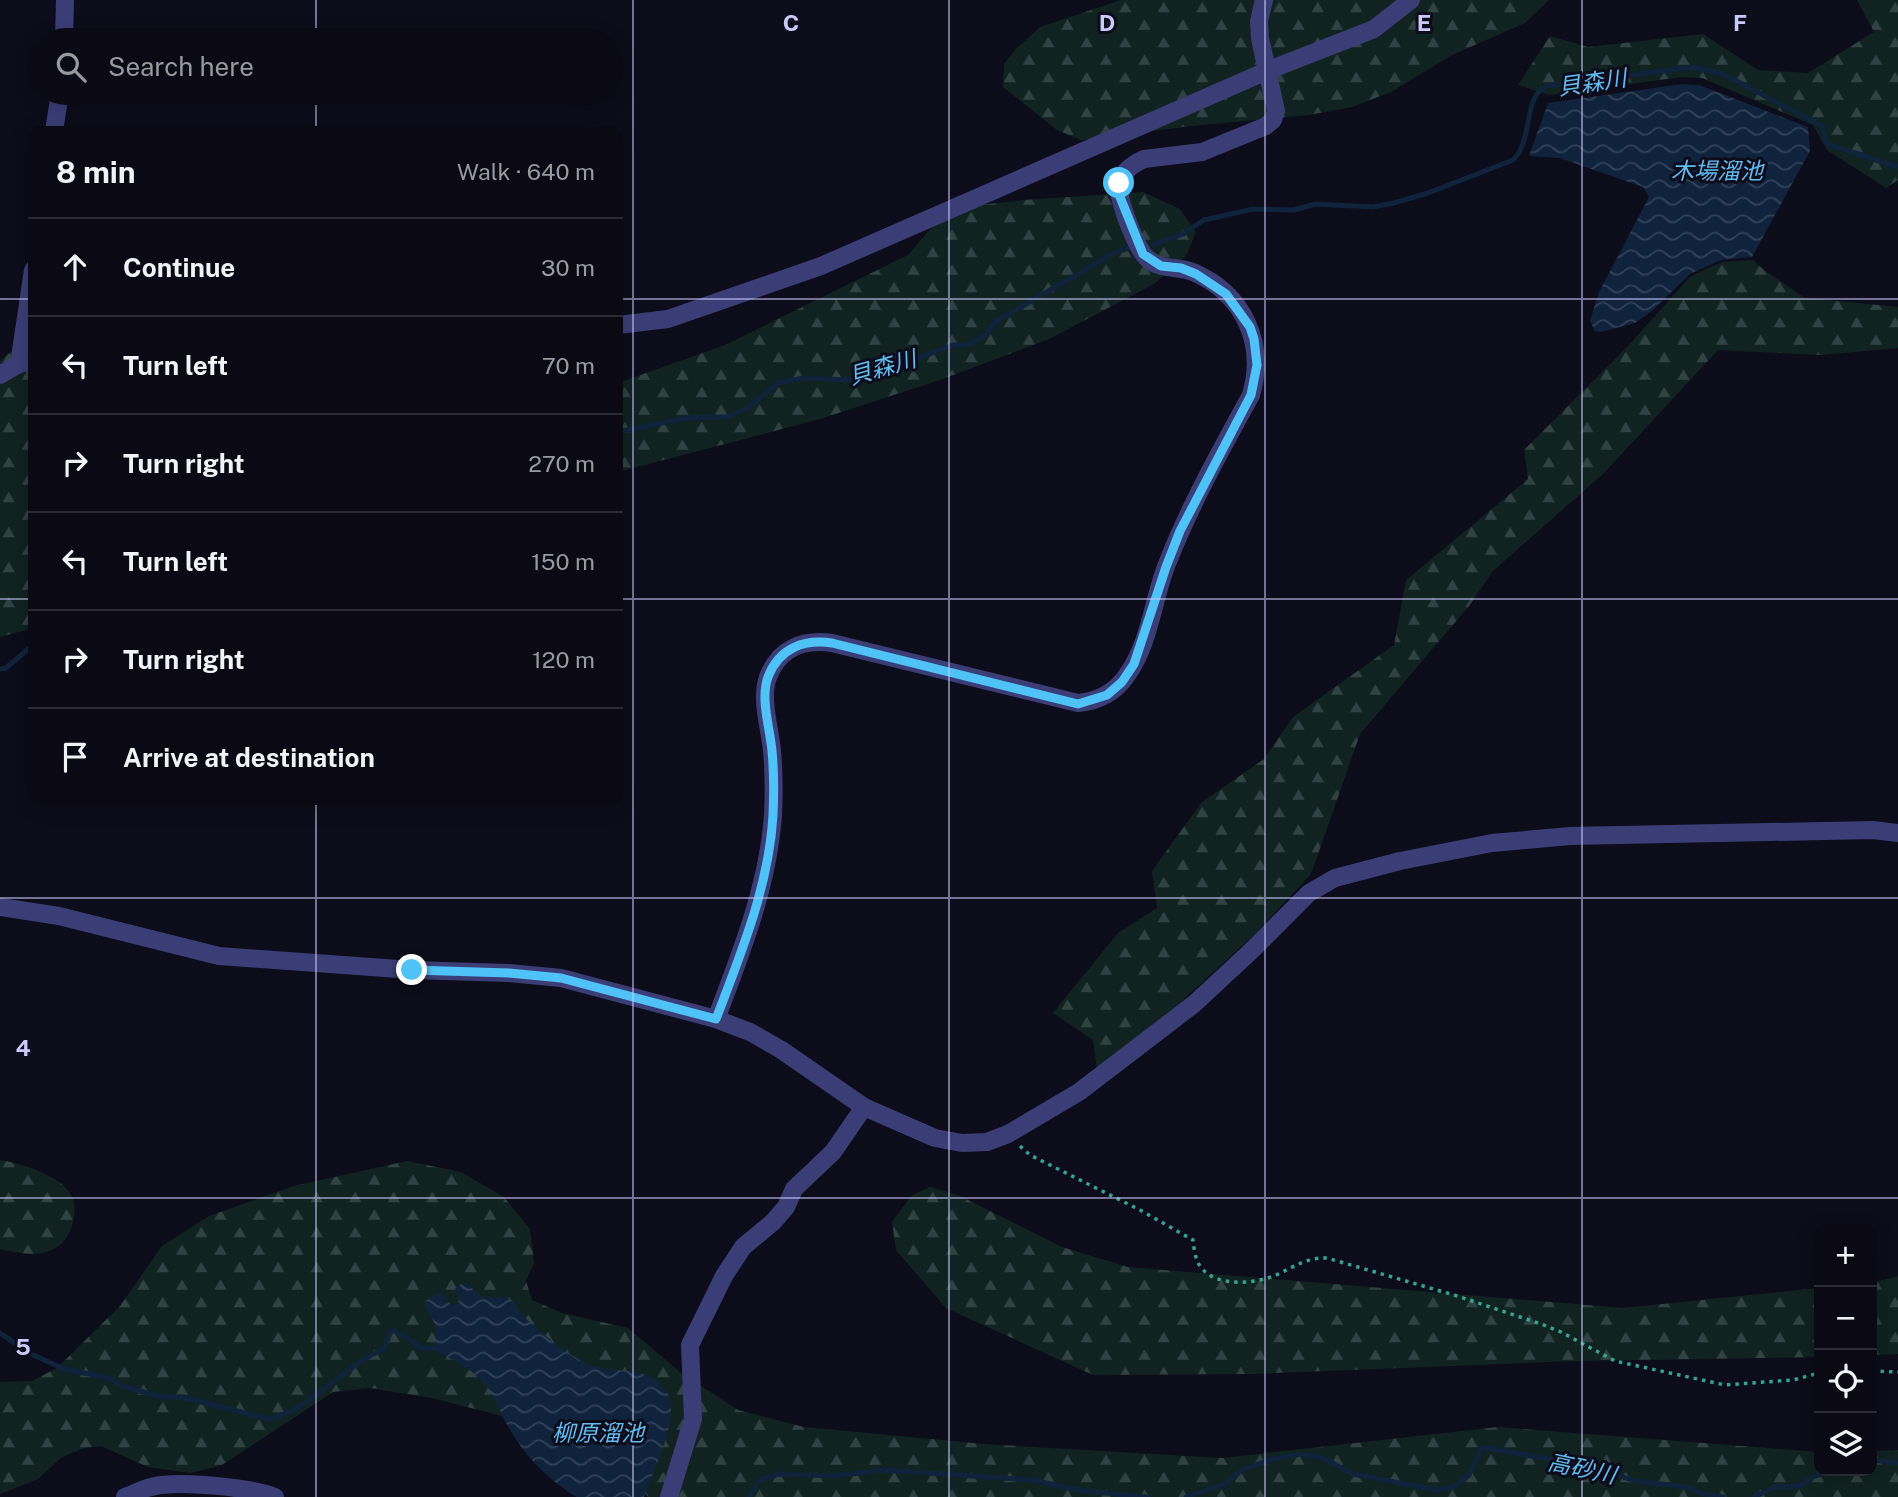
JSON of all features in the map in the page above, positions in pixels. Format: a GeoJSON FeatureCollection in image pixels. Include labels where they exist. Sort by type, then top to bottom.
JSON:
{"type":"FeatureCollection","features":[{"type":"Feature","properties":{"kind":"street"},"geometry":{"type":"LineString","coordinates":[[64,28],[65,0]]}},
{"type":"Feature","properties":{"kind":"street"},"geometry":{"type":"LineString","coordinates":[[716,1019],[748,935],[768,859],[774,784],[766,684],[773,667],[785,652],[803,643],[832,643],[1078,704],[1107,695],[1122,682],[1134,664],[1180,531],[1251,395],[1256,379],[1257,353],[1250,327],[1226,294],[1196,274],[1181,268],[1161,266],[1143,254],[1120,197],[1119,183],[1129,168],[1144,159],[1202,152],[1266,126],[1273,120],[1276,111],[1260,29],[1264,0]]}},
{"type":"Feature","properties":{"kind":"street"},"geometry":{"type":"LineString","coordinates":[[623,324],[668,319],[821,266],[1269,70],[1374,29],[1411,0]]}},
{"type":"Feature","properties":{"kind":"street"},"geometry":{"type":"LineString","coordinates":[[55,126],[58,105]]}},
{"type":"Feature","properties":{"kind":"street"},"geometry":{"type":"LineString","coordinates":[[0,375],[26,363],[28,336]]}},
{"type":"Feature","properties":{"kind":"street"},"geometry":{"type":"LineString","coordinates":[[0,907],[59,916],[219,956],[561,978],[716,1019],[750,1032],[780,1049],[864,1107],[935,1138],[975,1143],[987,1142],[1008,1134],[1079,1092],[1194,1004],[1309,892],[1335,878],[1400,861],[1492,844],[1570,836],[1873,830],[1898,833]]}},
{"type":"Feature","properties":{"kind":"street"},"geometry":{"type":"LineString","coordinates":[[669,1497],[693,1419],[690,1345],[724,1276],[743,1247],[773,1222],[786,1207],[794,1189],[833,1152],[864,1107]]}},
{"type":"Feature","properties":{"kind":"street"},"geometry":{"type":"LineString","coordinates":[[125,1497],[151,1487],[179,1484],[260,1491],[275,1497]]}},
{"type":"Feature","properties":{"kind":"path"},"geometry":{"type":"LineString","coordinates":[[1008,1134],[1031,1155],[1193,1240],[1199,1265],[1216,1279],[1228,1282],[1273,1276],[1302,1262],[1327,1258],[1541,1324],[1562,1332],[1615,1362],[1725,1385],[1793,1380],[1814,1374]]}},
{"type":"Feature","properties":{"kind":"path"},"geometry":{"type":"LineString","coordinates":[[1877,1371],[1898,1372]]}},
{"type":"Feature","properties":{"kind":"green space"},"geometry":{"type":"Polygon","coordinates":[[[1121,0],[1549,0],[1525,23],[1452,55],[1391,92],[1352,107],[1309,115],[1081,140],[1057,130],[1003,87],[1004,64],[1040,27],[1121,0]]]}},
{"type":"Feature","properties":{"kind":"green space"},"geometry":{"type":"Polygon","coordinates":[[[1857,0],[1898,0],[1898,180],[1886,188],[1827,150],[1813,125],[1702,78],[1682,77],[1549,95],[1518,85],[1550,36],[1588,47],[1703,34],[1758,70],[1808,73],[1874,32],[1857,0]]]}},
{"type":"Feature","properties":{"kind":"green space"},"geometry":{"type":"Polygon","coordinates":[[[1143,192],[1180,209],[1196,232],[1186,256],[1154,284],[1049,339],[940,380],[820,419],[623,471],[623,381],[725,345],[908,255],[933,226],[962,207],[1143,192]]]}},
{"type":"Feature","properties":{"kind":"green space"},"geometry":{"type":"Polygon","coordinates":[[[1753,260],[1805,298],[1898,307],[1898,348],[1821,355],[1718,350],[1604,473],[1493,571],[1469,606],[1360,734],[1311,874],[1256,933],[1176,1006],[1097,1069],[1093,1040],[1053,1013],[1118,933],[1157,908],[1152,871],[1202,802],[1264,759],[1293,717],[1394,645],[1406,580],[1528,479],[1524,450],[1629,345],[1691,276],[1722,262],[1753,260]]]}},
{"type":"Feature","properties":{"kind":"green space"},"geometry":{"type":"Polygon","coordinates":[[[13,350],[28,353],[28,629],[0,637],[0,361],[13,350]]]}},
{"type":"Feature","properties":{"kind":"green space"},"geometry":{"type":"Polygon","coordinates":[[[0,1160],[29,1167],[49,1176],[71,1195],[74,1206],[73,1222],[67,1237],[60,1245],[52,1250],[32,1254],[0,1249],[0,1160]]]}},
{"type":"Feature","properties":{"kind":"green space"},"geometry":{"type":"Polygon","coordinates":[[[407,1161],[461,1172],[504,1197],[530,1229],[534,1263],[526,1281],[532,1300],[562,1313],[628,1328],[681,1373],[738,1410],[804,1427],[984,1444],[1222,1458],[1498,1427],[1814,1452],[1814,1476],[1877,1476],[1877,1451],[1898,1450],[1898,1497],[648,1497],[639,1487],[537,1425],[432,1398],[370,1388],[333,1392],[222,1465],[190,1473],[148,1467],[101,1446],[84,1448],[62,1457],[38,1479],[0,1494],[0,1382],[32,1381],[57,1368],[120,1306],[162,1246],[209,1216],[294,1186],[407,1161]]]}},
{"type":"Feature","properties":{"kind":"green space"},"geometry":{"type":"Polygon","coordinates":[[[930,1187],[958,1195],[1062,1247],[1128,1267],[1623,1308],[1814,1289],[1814,1357],[1575,1361],[1254,1374],[1093,1375],[946,1308],[896,1250],[892,1222],[912,1195],[930,1187]]]}},
{"type":"Feature","properties":{"kind":"green space"},"geometry":{"type":"Polygon","coordinates":[[[1898,1276],[1898,1354],[1877,1355],[1877,1282],[1898,1276]]]}},
{"type":"Feature","properties":{"kind":"water","name":"木場溜池"},"geometry":{"type":"Polygon","coordinates":[[[1683,84],[1699,85],[1808,127],[1810,151],[1752,257],[1721,260],[1690,274],[1652,311],[1635,323],[1601,332],[1595,331],[1590,321],[1599,292],[1649,197],[1643,187],[1560,158],[1529,156],[1548,103],[1683,84]]]}},
{"type":"Feature","properties":{"kind":"water","name":"柳原溜池"},"geometry":{"type":"Polygon","coordinates":[[[465,1283],[486,1299],[499,1297],[512,1301],[532,1324],[581,1361],[603,1369],[640,1373],[660,1384],[668,1394],[671,1417],[664,1445],[644,1497],[577,1497],[566,1490],[545,1474],[520,1445],[481,1380],[466,1367],[436,1351],[435,1325],[424,1302],[439,1292],[453,1305],[458,1303],[459,1295],[455,1289],[465,1283]]]}},
{"type":"Feature","properties":{"kind":"waterway","name":"貝森川"},"geometry":{"type":"LineString","coordinates":[[1153,245],[1183,234],[1204,220],[1253,209],[1294,210],[1316,204],[1373,207],[1428,193],[1513,160],[1524,142],[1534,99],[1539,91],[1547,86],[1692,67],[1723,74],[1822,126],[1827,144],[1898,167]]}},
{"type":"Feature","properties":{"kind":"waterway","name":"貝森川"},"geometry":{"type":"LineString","coordinates":[[623,431],[685,418],[728,417],[749,407],[778,383],[803,378],[848,380],[895,367],[953,345],[968,345],[987,334],[995,322],[1112,254],[1128,248]]}},
{"type":"Feature","properties":{"kind":"waterway","name":"貝森川"},"geometry":{"type":"LineString","coordinates":[[0,669],[6,668],[28,649]]}},
{"type":"Feature","properties":{"kind":"waterway"},"geometry":{"type":"LineString","coordinates":[[0,1333],[29,1353],[64,1369],[109,1378],[122,1386],[162,1397],[182,1397],[269,1419],[300,1406],[354,1366],[384,1349],[390,1333],[394,1330],[422,1348],[440,1349]]}},
{"type":"Feature","properties":{"kind":"waterway"},"geometry":{"type":"LineString","coordinates":[[1186,1497],[1225,1484],[1242,1470],[1269,1460],[1301,1454],[1323,1458],[1353,1474],[1436,1490],[1454,1487],[1469,1475],[1482,1447],[1597,1468],[1635,1481],[1688,1487],[1703,1494],[1723,1497]]}},
{"type":"Feature","properties":{"kind":"waterway","name":"高砂川"},"geometry":{"type":"LineString","coordinates":[[1877,1461],[1898,1463]]}},
{"type":"Feature","properties":{"kind":"waterway"},"geometry":{"type":"LineString","coordinates":[[749,1497],[760,1480],[779,1474],[836,1476],[883,1470],[1032,1480],[1084,1491],[1148,1497]]}},
{"type":"Feature","properties":{"kind":"waterway","name":"高砂川"},"geometry":{"type":"LineString","coordinates":[[1754,1497],[1775,1487],[1800,1486],[1815,1476]]}},
{"type":"Feature","properties":{"kind":"route"},"geometry":{"type":"LineString","coordinates":[[412,970],[509,973],[561,978],[716,1019],[748,935],[768,859],[774,784],[766,684],[773,667],[785,652],[803,643],[822,641],[1078,704],[1107,695],[1122,682],[1138,655],[1180,531],[1251,395],[1256,379],[1257,353],[1250,327],[1226,294],[1196,274],[1153,263],[1143,254],[1120,197],[1119,183]]}}]}
